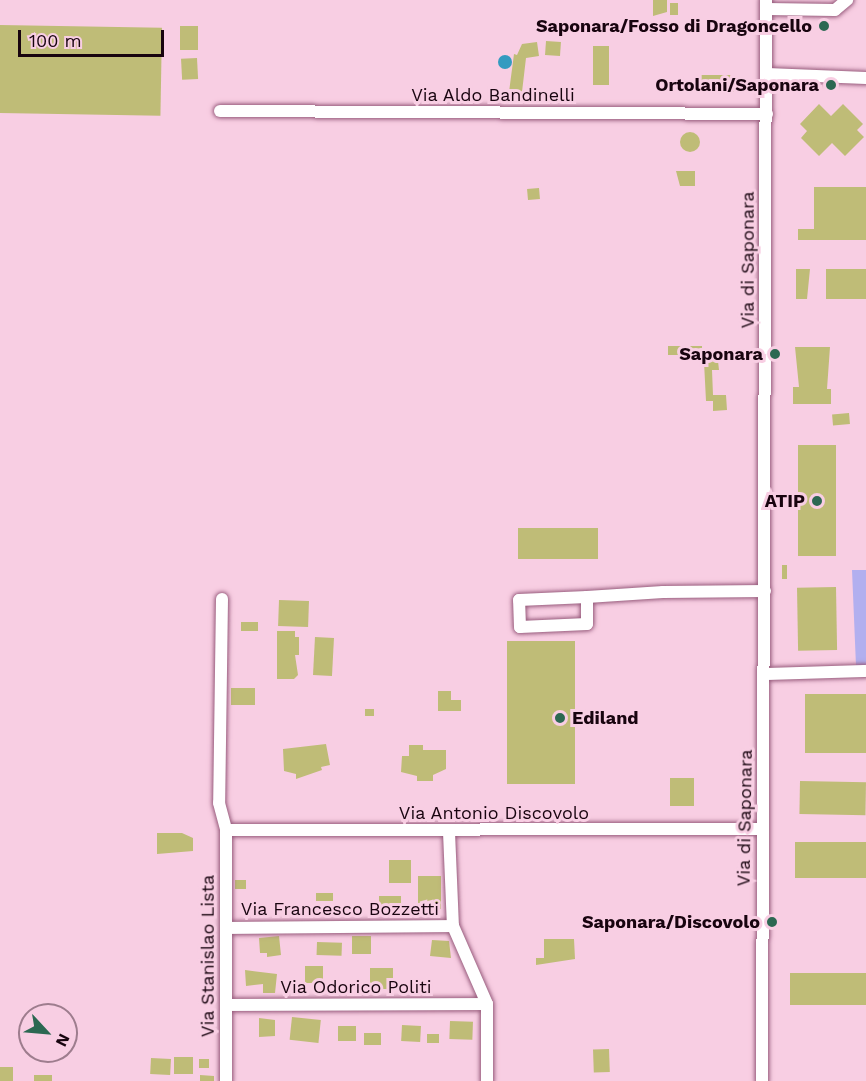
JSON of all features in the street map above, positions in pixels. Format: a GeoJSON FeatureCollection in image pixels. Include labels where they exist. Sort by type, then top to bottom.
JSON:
{"type":"FeatureCollection","features":[{"type":"Feature","properties":{"kind":"street"},"geometry":{"type":"LineString","coordinates":[[766,4],[835,10],[847,0]]}},
{"type":"Feature","properties":{"kind":"street","name":"Via di Saponara"},"geometry":{"type":"LineString","coordinates":[[762,1081],[766,4]]}},
{"type":"Feature","properties":{"kind":"street"},"geometry":{"type":"LineString","coordinates":[[767,74],[866,78]]}},
{"type":"Feature","properties":{"kind":"street","name":"Via Aldo Bandinelli"},"geometry":{"type":"LineString","coordinates":[[219,111],[767,114]]}},
{"type":"Feature","properties":{"kind":"street"},"geometry":{"type":"LineString","coordinates":[[587,597],[587,624],[520,627],[519,600],[587,597],[746,591],[765,591]]}},
{"type":"Feature","properties":{"kind":"street","name":"Via Stanislao Lista"},"geometry":{"type":"LineString","coordinates":[[222,599],[219,803],[226,830],[226,1081]]}},
{"type":"Feature","properties":{"kind":"street"},"geometry":{"type":"LineString","coordinates":[[765,674],[866,671]]}},
{"type":"Feature","properties":{"kind":"street","name":"Via Antonio Discovolo"},"geometry":{"type":"LineString","coordinates":[[226,830],[449,832],[763,829]]}},
{"type":"Feature","properties":{"kind":"street"},"geometry":{"type":"LineString","coordinates":[[449,832],[453,926],[487,1004],[487,1081]]}},
{"type":"Feature","properties":{"kind":"street","name":"Via Francesco Bozzetti"},"geometry":{"type":"LineString","coordinates":[[227,928],[453,926]]}},
{"type":"Feature","properties":{"kind":"street","name":"Via Odorico Politi"},"geometry":{"type":"LineString","coordinates":[[226,1005],[487,1004]]}},
{"type":"Feature","properties":{"kind":"shaded area"},"geometry":{"type":"Polygon","coordinates":[[[505,55],[510,57],[512,62],[510,67],[505,69],[500,67],[498,62],[500,57],[505,55]]]}},
{"type":"Feature","properties":{"kind":"shaded area"},"geometry":{"type":"Polygon","coordinates":[[[852,570],[866,570],[866,665],[856,666],[852,570]]]}},
{"type":"Feature","properties":{"kind":"building"},"geometry":{"type":"Polygon","coordinates":[[[653,0],[667,0],[667,12],[653,16],[653,0]]]}},
{"type":"Feature","properties":{"kind":"building"},"geometry":{"type":"Polygon","coordinates":[[[670,3],[678,3],[678,15],[670,15],[670,3]]]}},
{"type":"Feature","properties":{"kind":"building"},"geometry":{"type":"Polygon","coordinates":[[[0,25],[162,28],[160,116],[0,113],[0,25]]]}},
{"type":"Feature","properties":{"kind":"building"},"geometry":{"type":"Polygon","coordinates":[[[180,26],[198,26],[198,50],[180,50],[180,26]]]}},
{"type":"Feature","properties":{"kind":"building"},"geometry":{"type":"Polygon","coordinates":[[[546,41],[561,42],[560,56],[545,55],[546,41]]]}},
{"type":"Feature","properties":{"kind":"building"},"geometry":{"type":"Polygon","coordinates":[[[537,42],[539,56],[526,58],[522,92],[509,92],[514,54],[517,55],[522,44],[537,42]]]}},
{"type":"Feature","properties":{"kind":"building"},"geometry":{"type":"Polygon","coordinates":[[[593,46],[609,46],[609,85],[593,85],[593,46]]]}},
{"type":"Feature","properties":{"kind":"building"},"geometry":{"type":"Polygon","coordinates":[[[197,58],[198,79],[182,80],[181,59],[197,58]]]}},
{"type":"Feature","properties":{"kind":"building"},"geometry":{"type":"Polygon","coordinates":[[[699,75],[734,75],[734,92],[699,92],[699,75]]]}},
{"type":"Feature","properties":{"kind":"building"},"geometry":{"type":"Polygon","coordinates":[[[819,104],[831,116],[843,104],[863,124],[857,130],[864,137],[845,156],[832,143],[819,156],[801,138],[807,131],[800,124],[819,104]]]}},
{"type":"Feature","properties":{"kind":"building"},"geometry":{"type":"Polygon","coordinates":[[[690,132],[697,135],[700,142],[697,149],[690,152],[683,149],[680,142],[683,135],[690,132]]]}},
{"type":"Feature","properties":{"kind":"building"},"geometry":{"type":"Polygon","coordinates":[[[676,171],[695,171],[695,186],[680,186],[676,171]]]}},
{"type":"Feature","properties":{"kind":"building"},"geometry":{"type":"Polygon","coordinates":[[[814,187],[866,187],[866,240],[798,240],[798,229],[814,229],[814,187]]]}},
{"type":"Feature","properties":{"kind":"building"},"geometry":{"type":"Polygon","coordinates":[[[539,188],[540,199],[528,200],[527,189],[539,188]]]}},
{"type":"Feature","properties":{"kind":"building"},"geometry":{"type":"Polygon","coordinates":[[[796,269],[810,269],[807,299],[796,299],[796,269]]]}},
{"type":"Feature","properties":{"kind":"building"},"geometry":{"type":"Polygon","coordinates":[[[826,269],[866,269],[866,299],[826,299],[826,269]]]}},
{"type":"Feature","properties":{"kind":"building"},"geometry":{"type":"Polygon","coordinates":[[[668,346],[702,346],[702,355],[668,355],[668,346]]]}},
{"type":"Feature","properties":{"kind":"building"},"geometry":{"type":"Polygon","coordinates":[[[795,347],[830,347],[827,389],[831,389],[831,404],[793,404],[793,387],[799,387],[795,347]]]}},
{"type":"Feature","properties":{"kind":"building"},"geometry":{"type":"Polygon","coordinates":[[[718,361],[719,370],[712,370],[713,395],[726,395],[727,410],[713,411],[713,401],[706,401],[704,362],[718,361]]]}},
{"type":"Feature","properties":{"kind":"building"},"geometry":{"type":"Polygon","coordinates":[[[849,413],[850,424],[833,425],[832,414],[849,413]]]}},
{"type":"Feature","properties":{"kind":"building","name":"ATIP"},"geometry":{"type":"Polygon","coordinates":[[[798,445],[836,445],[836,556],[798,556],[798,445]]]}},
{"type":"Feature","properties":{"kind":"building"},"geometry":{"type":"Polygon","coordinates":[[[518,528],[598,528],[598,559],[518,559],[518,528]]]}},
{"type":"Feature","properties":{"kind":"building"},"geometry":{"type":"Polygon","coordinates":[[[782,565],[787,565],[787,579],[782,579],[782,565]]]}},
{"type":"Feature","properties":{"kind":"building"},"geometry":{"type":"Polygon","coordinates":[[[836,587],[837,650],[798,651],[797,588],[836,587]]]}},
{"type":"Feature","properties":{"kind":"building"},"geometry":{"type":"Polygon","coordinates":[[[279,600],[309,601],[308,627],[278,626],[279,600]]]}},
{"type":"Feature","properties":{"kind":"building"},"geometry":{"type":"Polygon","coordinates":[[[241,622],[258,622],[258,631],[241,631],[241,622]]]}},
{"type":"Feature","properties":{"kind":"building"},"geometry":{"type":"Polygon","coordinates":[[[277,631],[295,631],[295,637],[299,637],[299,655],[295,655],[298,675],[294,679],[277,679],[277,631]]]}},
{"type":"Feature","properties":{"kind":"building"},"geometry":{"type":"Polygon","coordinates":[[[315,637],[334,638],[332,676],[313,675],[315,637]]]}},
{"type":"Feature","properties":{"kind":"building"},"geometry":{"type":"Polygon","coordinates":[[[507,641],[575,641],[575,784],[507,784],[507,641]]]}},
{"type":"Feature","properties":{"kind":"building"},"geometry":{"type":"Polygon","coordinates":[[[231,688],[255,688],[255,705],[231,705],[231,688]]]}},
{"type":"Feature","properties":{"kind":"building"},"geometry":{"type":"Polygon","coordinates":[[[438,691],[451,691],[451,700],[461,700],[461,711],[438,711],[438,691]]]}},
{"type":"Feature","properties":{"kind":"building"},"geometry":{"type":"Polygon","coordinates":[[[805,694],[866,694],[866,753],[805,753],[805,694]]]}},
{"type":"Feature","properties":{"kind":"building"},"geometry":{"type":"Polygon","coordinates":[[[365,709],[374,709],[374,716],[365,716],[365,709]]]}},
{"type":"Feature","properties":{"kind":"building"},"geometry":{"type":"Polygon","coordinates":[[[326,744],[330,765],[296,779],[296,774],[284,771],[283,749],[326,744]]]}},
{"type":"Feature","properties":{"kind":"building"},"geometry":{"type":"Polygon","coordinates":[[[409,745],[423,745],[423,750],[446,750],[446,769],[433,775],[433,781],[417,781],[417,776],[401,772],[402,756],[409,756],[409,745]]]}},
{"type":"Feature","properties":{"kind":"building"},"geometry":{"type":"Polygon","coordinates":[[[670,778],[694,778],[694,806],[670,806],[670,778]]]}},
{"type":"Feature","properties":{"kind":"building"},"geometry":{"type":"Polygon","coordinates":[[[800,781],[866,782],[865,815],[799,814],[800,781]]]}},
{"type":"Feature","properties":{"kind":"building"},"geometry":{"type":"Polygon","coordinates":[[[157,833],[182,833],[193,838],[193,851],[157,854],[157,833]]]}},
{"type":"Feature","properties":{"kind":"building"},"geometry":{"type":"Polygon","coordinates":[[[795,842],[866,842],[866,878],[795,878],[795,842]]]}},
{"type":"Feature","properties":{"kind":"building"},"geometry":{"type":"Polygon","coordinates":[[[389,860],[411,860],[411,883],[389,883],[389,860]]]}},
{"type":"Feature","properties":{"kind":"building"},"geometry":{"type":"Polygon","coordinates":[[[418,876],[441,876],[441,909],[418,909],[418,876]]]}},
{"type":"Feature","properties":{"kind":"building"},"geometry":{"type":"Polygon","coordinates":[[[235,880],[246,880],[246,889],[235,889],[235,880]]]}},
{"type":"Feature","properties":{"kind":"building"},"geometry":{"type":"Polygon","coordinates":[[[316,893],[333,893],[333,901],[316,901],[316,893]]]}},
{"type":"Feature","properties":{"kind":"building"},"geometry":{"type":"Polygon","coordinates":[[[379,896],[401,896],[401,911],[379,911],[379,896]]]}},
{"type":"Feature","properties":{"kind":"building"},"geometry":{"type":"Polygon","coordinates":[[[279,936],[281,955],[267,957],[267,953],[260,953],[259,938],[279,936]]]}},
{"type":"Feature","properties":{"kind":"building"},"geometry":{"type":"Polygon","coordinates":[[[352,936],[371,936],[371,954],[352,954],[352,936]]]}},
{"type":"Feature","properties":{"kind":"building"},"geometry":{"type":"Polygon","coordinates":[[[544,939],[574,939],[575,959],[536,965],[536,958],[544,958],[544,939]]]}},
{"type":"Feature","properties":{"kind":"building"},"geometry":{"type":"Polygon","coordinates":[[[432,940],[449,941],[451,958],[430,956],[432,940]]]}},
{"type":"Feature","properties":{"kind":"building"},"geometry":{"type":"Polygon","coordinates":[[[317,942],[342,943],[342,956],[317,955],[317,942]]]}},
{"type":"Feature","properties":{"kind":"building"},"geometry":{"type":"Polygon","coordinates":[[[305,966],[323,966],[323,983],[305,983],[305,966]]]}},
{"type":"Feature","properties":{"kind":"building"},"geometry":{"type":"Polygon","coordinates":[[[370,968],[393,968],[393,989],[370,989],[370,968]]]}},
{"type":"Feature","properties":{"kind":"building"},"geometry":{"type":"Polygon","coordinates":[[[245,970],[277,974],[275,993],[263,993],[263,984],[246,986],[245,970]]]}},
{"type":"Feature","properties":{"kind":"building"},"geometry":{"type":"Polygon","coordinates":[[[790,973],[866,973],[866,1005],[790,1005],[790,973]]]}},
{"type":"Feature","properties":{"kind":"building"},"geometry":{"type":"Polygon","coordinates":[[[292,1017],[321,1020],[318,1043],[290,1040],[292,1017]]]}},
{"type":"Feature","properties":{"kind":"building"},"geometry":{"type":"Polygon","coordinates":[[[259,1018],[275,1020],[275,1036],[259,1037],[259,1018]]]}},
{"type":"Feature","properties":{"kind":"building"},"geometry":{"type":"Polygon","coordinates":[[[450,1021],[473,1022],[472,1040],[449,1039],[450,1021]]]}},
{"type":"Feature","properties":{"kind":"building"},"geometry":{"type":"Polygon","coordinates":[[[402,1025],[421,1026],[420,1042],[401,1041],[402,1025]]]}},
{"type":"Feature","properties":{"kind":"building"},"geometry":{"type":"Polygon","coordinates":[[[338,1026],[356,1026],[356,1041],[338,1041],[338,1026]]]}},
{"type":"Feature","properties":{"kind":"building"},"geometry":{"type":"Polygon","coordinates":[[[364,1033],[381,1033],[381,1045],[364,1045],[364,1033]]]}},
{"type":"Feature","properties":{"kind":"building"},"geometry":{"type":"Polygon","coordinates":[[[427,1034],[439,1034],[439,1043],[427,1043],[427,1034]]]}},
{"type":"Feature","properties":{"kind":"building"},"geometry":{"type":"Polygon","coordinates":[[[609,1049],[610,1072],[594,1073],[593,1050],[609,1049]]]}},
{"type":"Feature","properties":{"kind":"building"},"geometry":{"type":"Polygon","coordinates":[[[174,1057],[193,1057],[193,1074],[174,1074],[174,1057]]]}},
{"type":"Feature","properties":{"kind":"building"},"geometry":{"type":"Polygon","coordinates":[[[151,1058],[171,1059],[170,1075],[150,1074],[151,1058]]]}},
{"type":"Feature","properties":{"kind":"building"},"geometry":{"type":"Polygon","coordinates":[[[199,1059],[209,1059],[209,1068],[199,1068],[199,1059]]]}},
{"type":"Feature","properties":{"kind":"building"},"geometry":{"type":"Polygon","coordinates":[[[0,1067],[13,1067],[13,1081],[0,1081],[0,1067]]]}},
{"type":"Feature","properties":{"kind":"building"},"geometry":{"type":"Polygon","coordinates":[[[34,1075],[52,1075],[52,1081],[34,1081],[34,1075]]]}},
{"type":"Feature","properties":{"kind":"building"},"geometry":{"type":"Polygon","coordinates":[[[200,1075],[214,1076],[214,1081],[200,1081],[200,1075]]]}},
{"type":"Feature","properties":{"kind":"place","name":"Saponara/Fosso di Dragoncello"},"geometry":{"type":"Point","coordinates":[824,26]}},
{"type":"Feature","properties":{"kind":"place","name":"Ortolani/Saponara"},"geometry":{"type":"Point","coordinates":[831,85]}},
{"type":"Feature","properties":{"kind":"place","name":"Saponara"},"geometry":{"type":"Point","coordinates":[775,354]}},
{"type":"Feature","properties":{"kind":"place","name":"ATIP"},"geometry":{"type":"Point","coordinates":[817,501]}},
{"type":"Feature","properties":{"kind":"place","name":"Ediland"},"geometry":{"type":"Point","coordinates":[560,718]}},
{"type":"Feature","properties":{"kind":"place","name":"Saponara/Discovolo"},"geometry":{"type":"Point","coordinates":[772,922]}}]}
